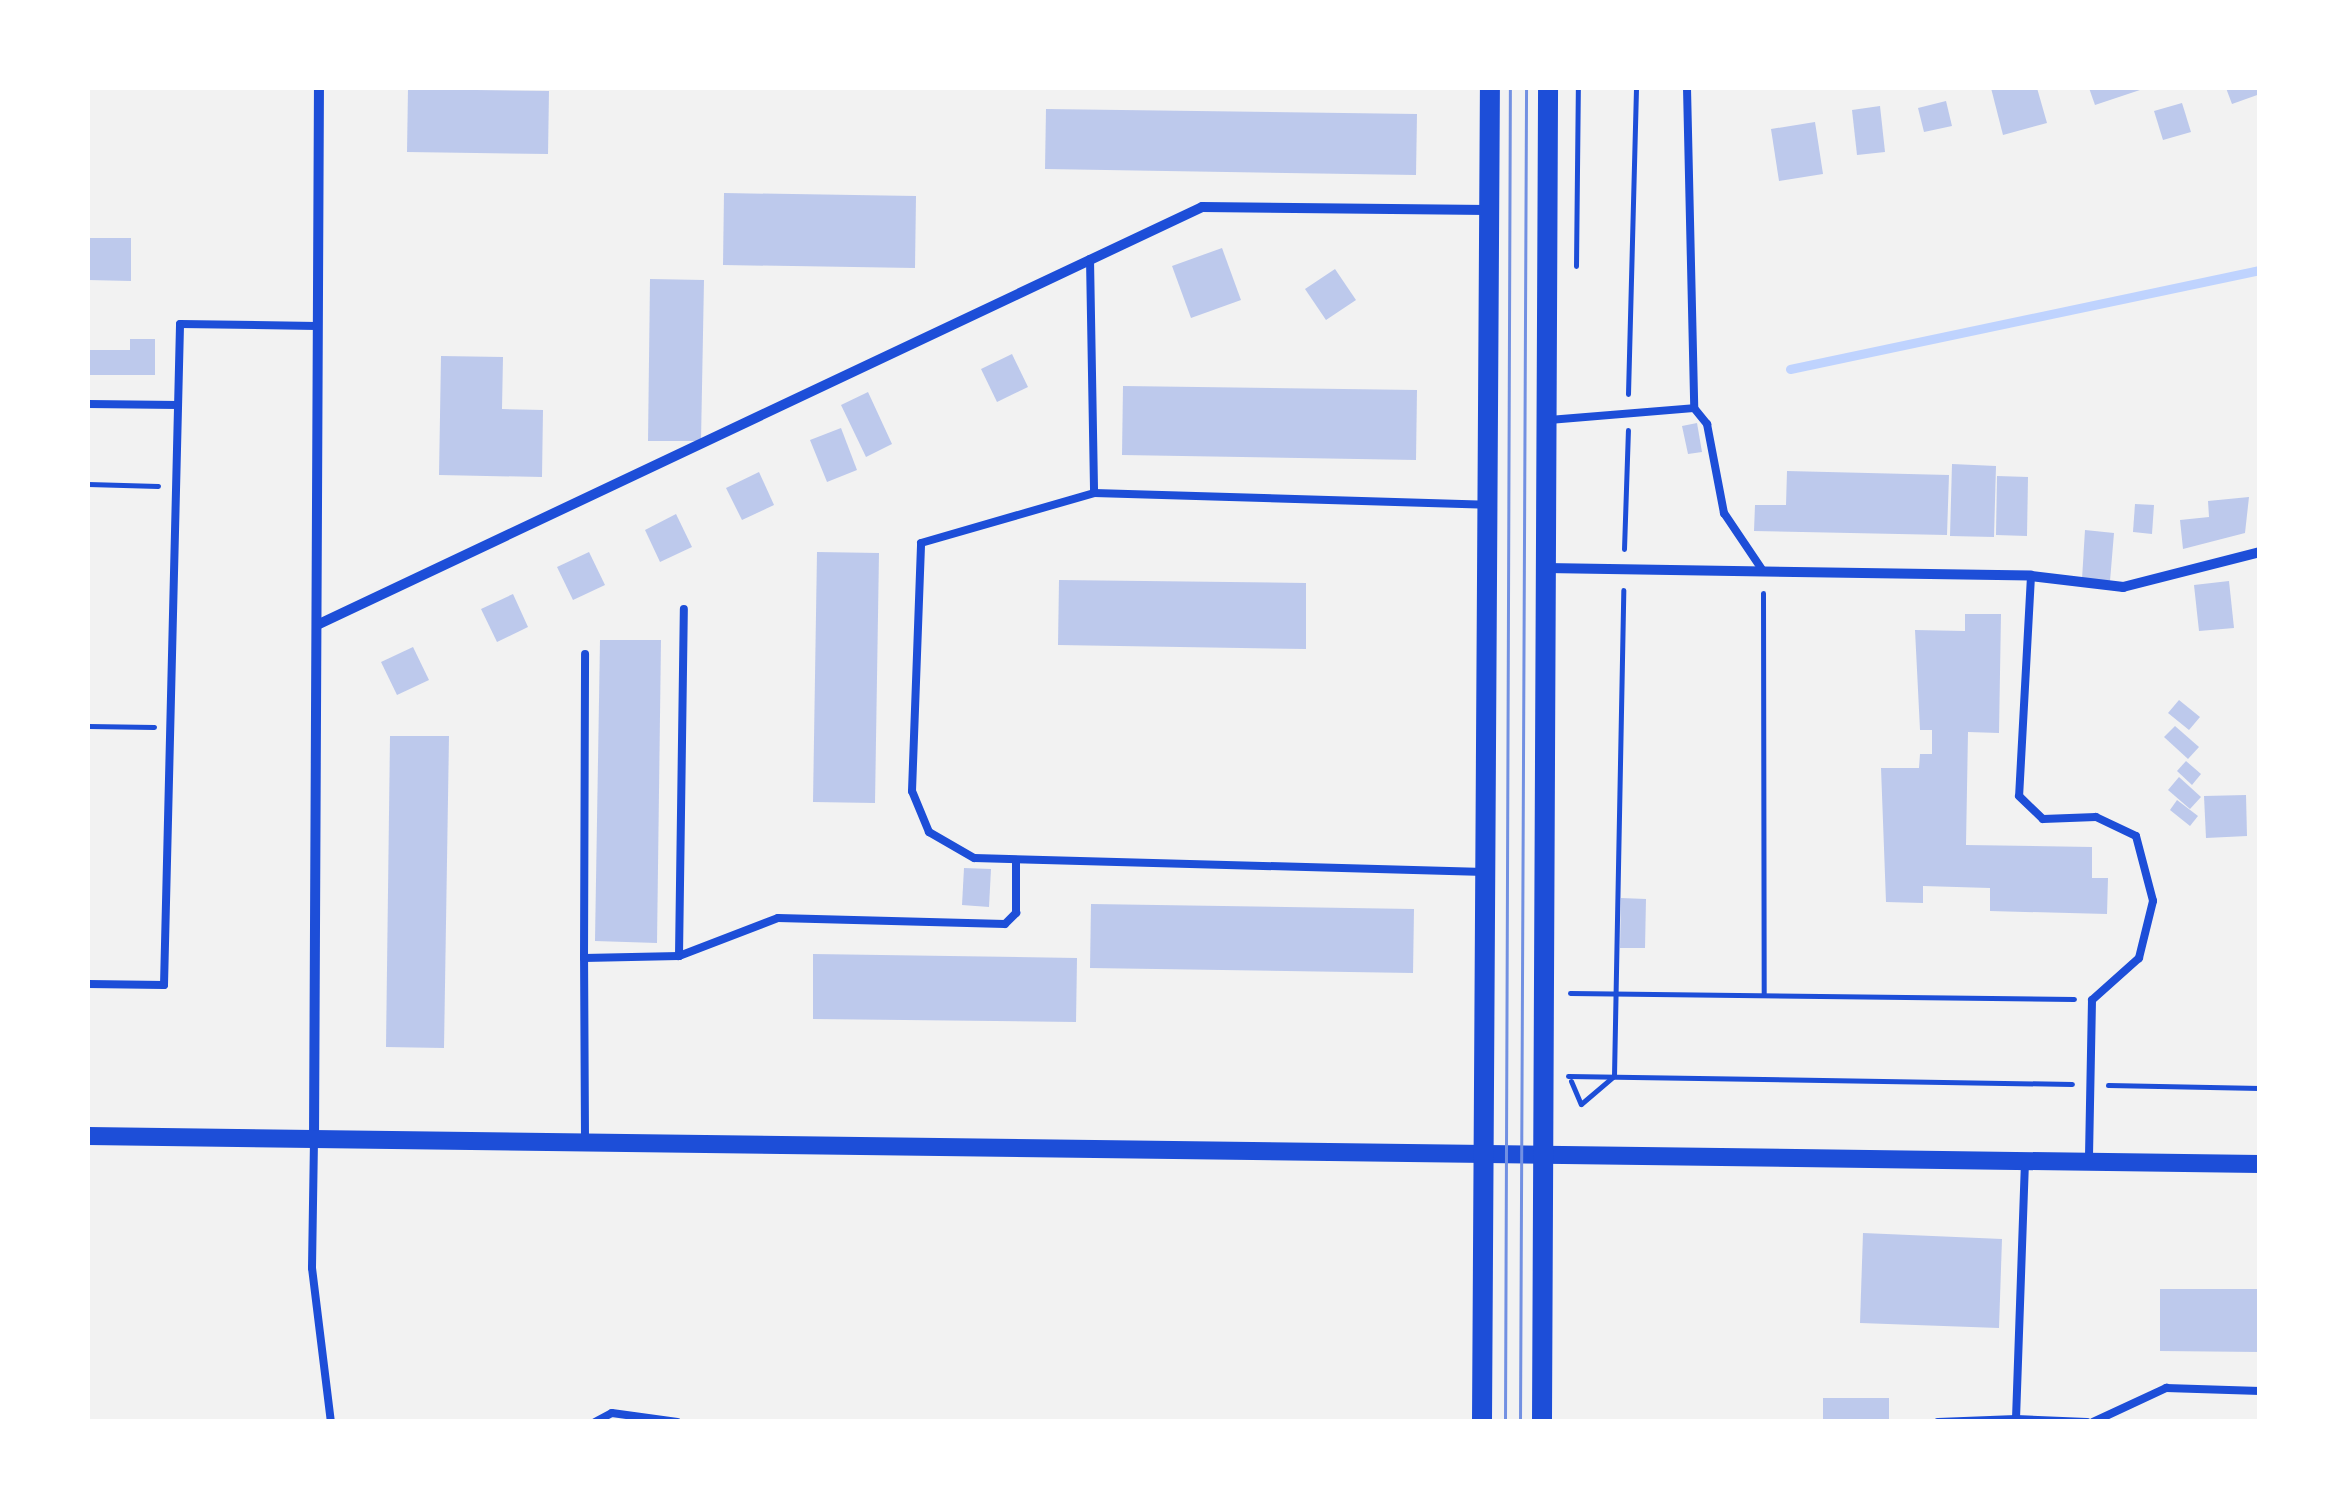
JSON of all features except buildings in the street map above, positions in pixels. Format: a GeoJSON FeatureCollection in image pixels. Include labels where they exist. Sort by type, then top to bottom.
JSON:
{"type":"FeatureCollection","features":[{"type":"Feature","properties":{"kind":"main road"},"geometry":{"type":"LineString","coordinates":[[1482,1422],[1490,88]]}},
{"type":"Feature","properties":{"kind":"main road"},"geometry":{"type":"LineString","coordinates":[[1542,1422],[1548,88]]}},
{"type":"Feature","properties":{"kind":"street"},"geometry":{"type":"LineString","coordinates":[[314,1140],[319,88]]}},
{"type":"Feature","properties":{"kind":"street"},"geometry":{"type":"LineString","coordinates":[[317,626],[1202,207],[1488,210]]}},
{"type":"Feature","properties":{"kind":"street"},"geometry":{"type":"LineString","coordinates":[[1544,568],[2031,576],[2123,587],[2260,552]]}},
{"type":"Feature","properties":{"kind":"street"},"geometry":{"type":"LineString","coordinates":[[88,1136],[2260,1164]]}},
{"type":"Feature","properties":{"kind":"lane"},"geometry":{"type":"LineString","coordinates":[[1687,88],[1694,408],[1707,424],[1724,513],[1763,572]]}},
{"type":"Feature","properties":{"kind":"lane"},"geometry":{"type":"LineString","coordinates":[[1090,259],[1094,493]]}},
{"type":"Feature","properties":{"kind":"lane"},"geometry":{"type":"LineString","coordinates":[[88,984],[164,985],[180,324],[316,326]]}},
{"type":"Feature","properties":{"kind":"lane"},"geometry":{"type":"LineString","coordinates":[[88,404],[178,406]]}},
{"type":"Feature","properties":{"kind":"lane"},"geometry":{"type":"LineString","coordinates":[[1544,420],[1628,420],[1694,408]]}},
{"type":"Feature","properties":{"kind":"lane"},"geometry":{"type":"LineString","coordinates":[[1485,872],[1016,862],[943,846],[912,792],[921,544],[1094,493],[1487,505]]}},
{"type":"Feature","properties":{"kind":"lane"},"geometry":{"type":"LineString","coordinates":[[2031,576],[2020,796],[2043,819],[2096,817],[2136,836],[2153,901],[2139,958],[2092,1000],[2089,1162]]}},
{"type":"Feature","properties":{"kind":"lane"},"geometry":{"type":"LineString","coordinates":[[679,956],[684,609]]}},
{"type":"Feature","properties":{"kind":"lane"},"geometry":{"type":"LineString","coordinates":[[585,654],[585,1144]]}},
{"type":"Feature","properties":{"kind":"lane"},"geometry":{"type":"LineString","coordinates":[[584,958],[679,956],[778,918],[1005,924],[1016,913],[1016,862]]}},
{"type":"Feature","properties":{"kind":"lane"},"geometry":{"type":"LineString","coordinates":[[314,1140],[312,1268],[331,1422]]}},
{"type":"Feature","properties":{"kind":"lane"},"geometry":{"type":"LineString","coordinates":[[2016,1419],[2024,1162]]}},
{"type":"Feature","properties":{"kind":"lane"},"geometry":{"type":"LineString","coordinates":[[1938,1422],[2090,1422],[2166,1388],[2260,1391]]}},
{"type":"Feature","properties":{"kind":"lane"},"geometry":{"type":"LineString","coordinates":[[595,1422],[612,1413],[677,1422]]}},
{"type":"Feature","properties":{"kind":"path"},"geometry":{"type":"LineString","coordinates":[[1581,1104],[1614,1076],[1636,88]]}},
{"type":"Feature","properties":{"kind":"path"},"geometry":{"type":"LineString","coordinates":[[88,484],[176,486]]}},
{"type":"Feature","properties":{"kind":"path"},"geometry":{"type":"LineString","coordinates":[[1763,572],[1764,995]]}},
{"type":"Feature","properties":{"kind":"path"},"geometry":{"type":"LineString","coordinates":[[88,726],[170,727]]}},
{"type":"Feature","properties":{"kind":"path"},"geometry":{"type":"LineString","coordinates":[[1569,993],[2092,1000]]}},
{"type":"Feature","properties":{"kind":"path"},"geometry":{"type":"LineString","coordinates":[[1568,1076],[2260,1088]]}},
{"type":"Feature","properties":{"kind":"waterway"},"geometry":{"type":"LineString","coordinates":[[1790,369],[2260,270]]}},
{"type":"Feature","properties":{"kind":"tram line"},"geometry":{"type":"LineString","coordinates":[[1505,1422],[1510,88]]}},
{"type":"Feature","properties":{"kind":"tram line"},"geometry":{"type":"LineString","coordinates":[[1520,1422],[1526,88]]}}]}
